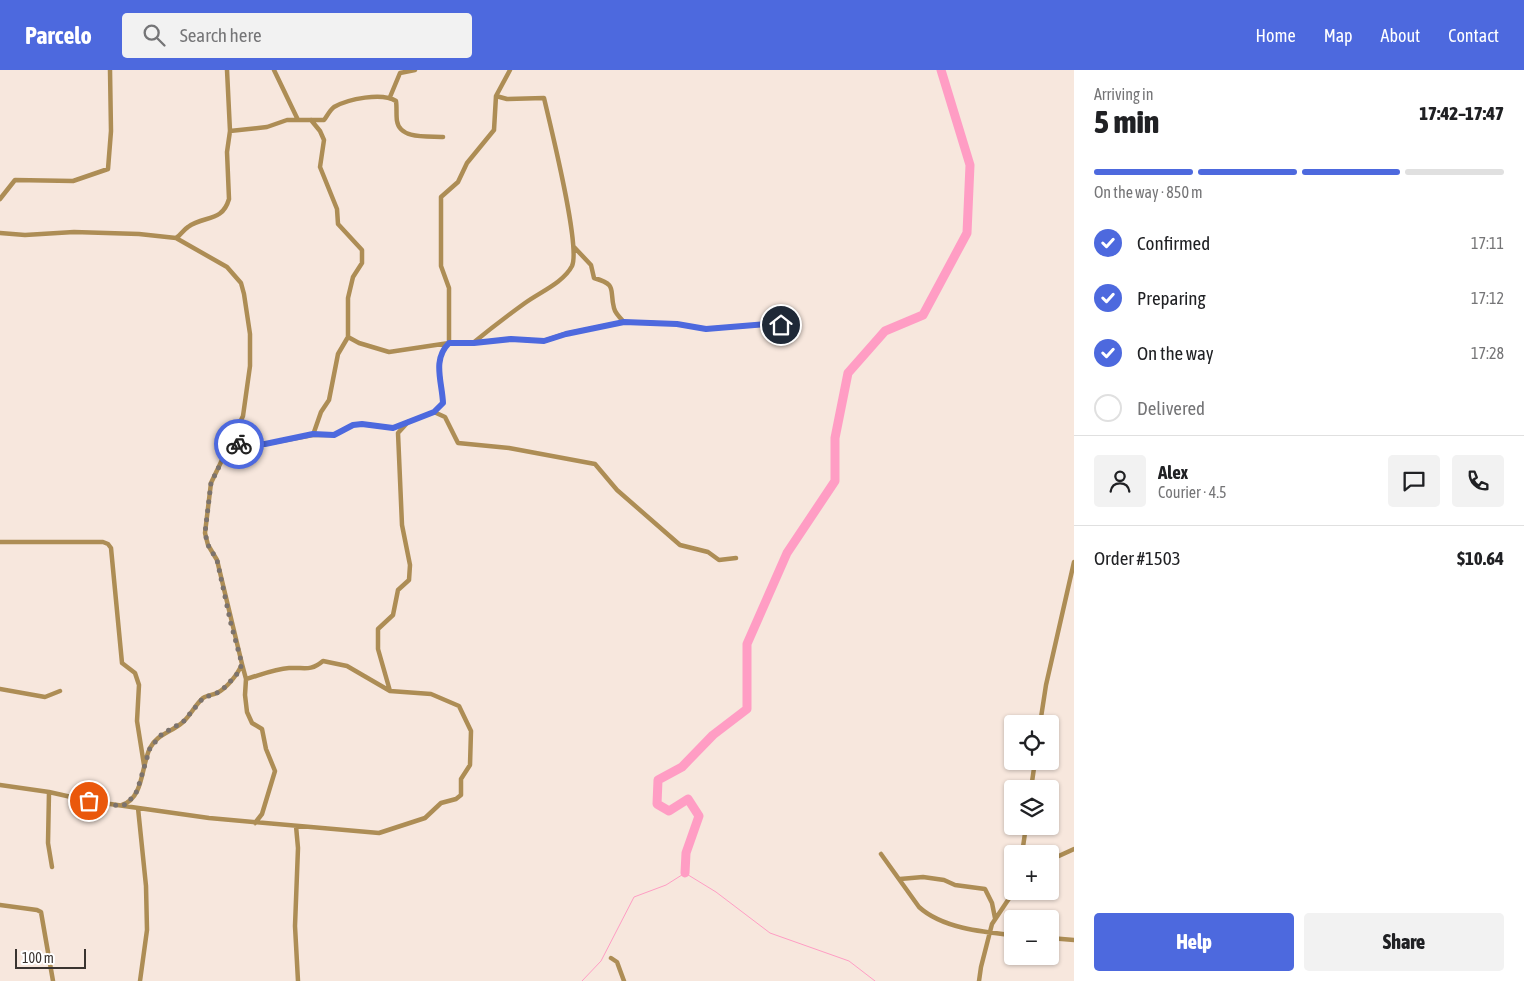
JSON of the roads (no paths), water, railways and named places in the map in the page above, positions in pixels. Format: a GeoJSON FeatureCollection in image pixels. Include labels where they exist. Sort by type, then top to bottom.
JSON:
{"type":"FeatureCollection","features":[{"type":"Feature","properties":{"kind":"street"},"geometry":{"type":"LineString","coordinates":[[0,199],[15,180],[73,181],[108,169],[111,131],[110,70]]}},
{"type":"Feature","properties":{"kind":"street"},"geometry":{"type":"LineString","coordinates":[[176,238],[187,227],[217,217],[227,206],[230,199],[226,152],[230,131],[227,70]]}},
{"type":"Feature","properties":{"kind":"street"},"geometry":{"type":"LineString","coordinates":[[274,70],[298,120]]}},
{"type":"Feature","properties":{"kind":"street"},"geometry":{"type":"LineString","coordinates":[[390,97],[400,73],[415,70]]}},
{"type":"Feature","properties":{"kind":"street"},"geometry":{"type":"LineString","coordinates":[[228,448],[240,443],[265,444],[313,434],[334,435],[353,425],[362,424],[393,428],[434,412],[443,403],[438,360],[442,351],[449,343],[449,288],[440,266],[442,197],[458,182],[467,163],[494,130],[496,96],[510,70]]}},
{"type":"Feature","properties":{"kind":"street"},"geometry":{"type":"LineString","coordinates":[[474,343],[526,302],[562,278],[573,265],[574,247],[562,176],[544,98],[507,99],[496,96]]}},
{"type":"Feature","properties":{"kind":"street"},"geometry":{"type":"LineString","coordinates":[[230,131],[267,127],[287,120],[324,120],[332,108],[351,100],[390,97],[396,101],[397,122],[400,129],[406,134],[443,137]]}},
{"type":"Feature","properties":{"kind":"street"},"geometry":{"type":"LineString","coordinates":[[311,120],[320,131],[324,140],[320,167],[337,209],[338,224],[362,250],[362,263],[353,277],[348,298],[348,337],[338,354],[329,400],[321,412],[313,434]]}},
{"type":"Feature","properties":{"kind":"street"},"geometry":{"type":"LineString","coordinates":[[0,233],[25,235],[74,232],[139,234],[176,238],[227,266],[241,283],[250,334],[250,366],[243,416],[211,483],[205,533],[208,545],[217,560],[231,624],[246,679],[247,712],[252,723],[262,729],[266,748],[275,771],[262,814],[255,823]]}},
{"type":"Feature","properties":{"kind":"street"},"geometry":{"type":"LineString","coordinates":[[574,247],[591,265],[594,278],[607,282],[612,288],[614,310],[624,322]]}},
{"type":"Feature","properties":{"kind":"street"},"geometry":{"type":"LineString","coordinates":[[348,337],[359,343],[389,352],[449,343],[474,343],[511,339],[544,341],[566,334],[624,322],[677,324],[706,329],[768,324],[793,326]]}},
{"type":"Feature","properties":{"kind":"street"},"geometry":{"type":"LineString","coordinates":[[434,412],[445,417],[458,443],[509,448],[595,464],[617,490],[680,545],[708,552],[719,560],[736,558]]}},
{"type":"Feature","properties":{"kind":"street"},"geometry":{"type":"LineString","coordinates":[[390,691],[378,649],[378,629],[392,615],[398,590],[409,580],[410,565],[402,524],[398,433],[408,422]]}},
{"type":"Feature","properties":{"kind":"street"},"geometry":{"type":"LineString","coordinates":[[0,542],[103,542],[111,548],[122,663],[135,674],[139,685],[137,721],[144,767]]}},
{"type":"Feature","properties":{"kind":"street"},"geometry":{"type":"LineString","coordinates":[[1041,715],[1074,562]]}},
{"type":"Feature","properties":{"kind":"street"},"geometry":{"type":"LineString","coordinates":[[0,785],[121,806],[255,823],[379,833],[425,818],[441,803],[461,796],[461,779],[470,765],[471,731],[459,706],[431,694],[390,691],[347,666],[323,661],[316,667],[302,670],[289,668],[246,679]]}},
{"type":"Feature","properties":{"kind":"street"},"geometry":{"type":"LineString","coordinates":[[121,806],[134,798],[150,748],[162,734],[183,722],[203,698],[217,693],[225,687],[238,673],[242,664]]}},
{"type":"Feature","properties":{"kind":"street"},"geometry":{"type":"LineString","coordinates":[[0,689],[44,697],[60,691]]}},
{"type":"Feature","properties":{"kind":"street"},"geometry":{"type":"LineString","coordinates":[[49,792],[48,843],[52,866]]}},
{"type":"Feature","properties":{"kind":"street"},"geometry":{"type":"LineString","coordinates":[[138,808],[146,886],[147,930],[140,981]]}},
{"type":"Feature","properties":{"kind":"street"},"geometry":{"type":"LineString","coordinates":[[296,826],[298,848],[296,926],[298,981]]}},
{"type":"Feature","properties":{"kind":"street"},"geometry":{"type":"LineString","coordinates":[[1059,856],[1074,849]]}},
{"type":"Feature","properties":{"kind":"street"},"geometry":{"type":"LineString","coordinates":[[881,854],[919,907],[933,918],[990,933],[1004,934]]}},
{"type":"Feature","properties":{"kind":"street"},"geometry":{"type":"LineString","coordinates":[[900,879],[924,877],[944,880],[955,885],[985,889],[992,903],[995,918]]}},
{"type":"Feature","properties":{"kind":"street"},"geometry":{"type":"LineString","coordinates":[[979,981],[981,967],[995,918],[1008,900]]}},
{"type":"Feature","properties":{"kind":"street"},"geometry":{"type":"LineString","coordinates":[[0,905],[41,912],[53,981]]}},
{"type":"Feature","properties":{"kind":"street"},"geometry":{"type":"LineString","coordinates":[[1059,939],[1074,940]]}},
{"type":"Feature","properties":{"kind":"street"},"geometry":{"type":"LineString","coordinates":[[611,958],[617,962],[624,981]]}},
{"type":"Feature","properties":{"kind":"waterway"},"geometry":{"type":"LineString","coordinates":[[685,873],[686,853],[699,816],[688,799],[669,811],[657,804],[658,780],[682,767],[713,735],[747,709],[747,644],[787,553],[835,481],[835,438],[848,373],[885,331],[923,315],[967,233],[970,165],[941,70]]}},
{"type":"Feature","properties":{"kind":"waterway"},"geometry":{"type":"LineString","coordinates":[[582,981],[601,961],[634,897],[666,885],[685,873],[716,892],[770,933],[849,961],[875,981]]}}]}
